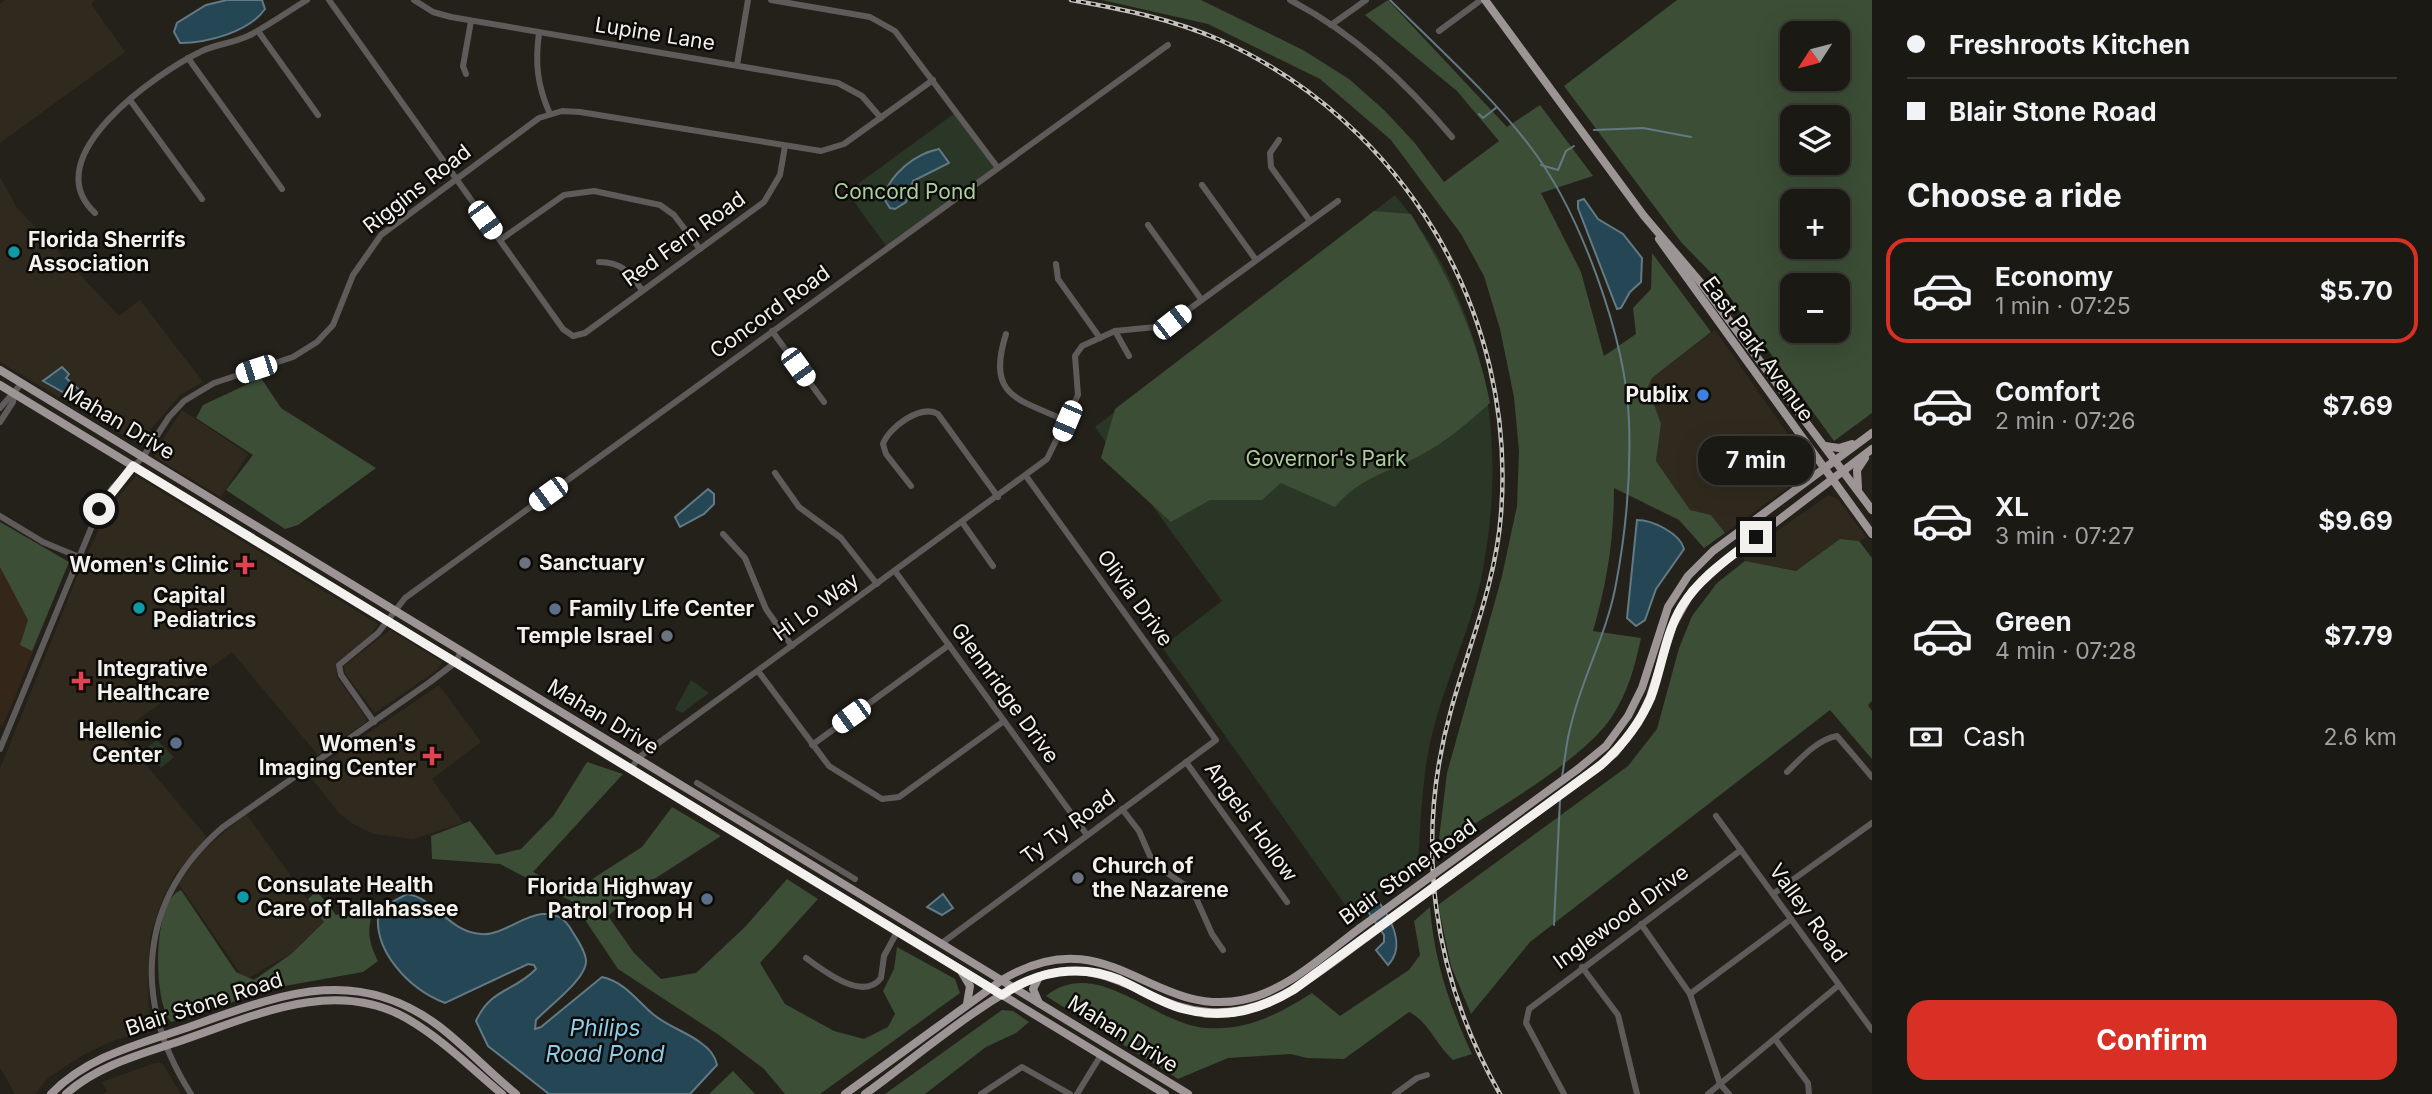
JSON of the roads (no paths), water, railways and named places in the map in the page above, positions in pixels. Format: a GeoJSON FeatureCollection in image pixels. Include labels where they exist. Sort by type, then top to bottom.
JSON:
{"type":"FeatureCollection","features":[{"type":"Feature","properties":{"kind":"main road","name":"East Park Avenue"},"geometry":{"type":"LineString","coordinates":[[1483,0],[1644,216],[1725,333],[1872,534]]}},
{"type":"Feature","properties":{"kind":"main road","name":"East Park Avenue"},"geometry":{"type":"LineString","coordinates":[[1644,216],[1734,326],[1872,510]]}},
{"type":"Feature","properties":{"kind":"main road"},"geometry":{"type":"LineString","coordinates":[[1725,333],[1734,326]]}},
{"type":"Feature","properties":{"kind":"main road","name":"Mahan Drive"},"geometry":{"type":"LineString","coordinates":[[0,370],[547,704],[799,850],[942,943],[1188,1094]]}},
{"type":"Feature","properties":{"kind":"main road","name":"Mahan Drive"},"geometry":{"type":"LineString","coordinates":[[0,385],[1165,1094]]}},
{"type":"Feature","properties":{"kind":"main road","name":"Blair Stone Road"},"geometry":{"type":"LineString","coordinates":[[845,1094],[1002,980],[1047,961],[1090,960],[1119,967],[1188,998],[1225,1003],[1254,998],[1286,982],[1606,746],[1628,716],[1642,688],[1661,625],[1678,589],[1699,563],[1872,433]]}},
{"type":"Feature","properties":{"kind":"main road"},"geometry":{"type":"LineString","coordinates":[[1825,446],[1839,448],[1862,441]]}},
{"type":"Feature","properties":{"kind":"main road"},"geometry":{"type":"LineString","coordinates":[[1860,494],[1857,470],[1871,450]]}},
{"type":"Feature","properties":{"kind":"main road","name":"Blair Stone Road"},"geometry":{"type":"LineString","coordinates":[[865,1094],[1013,987],[1039,976],[1083,971],[1119,980],[1186,1010],[1231,1013],[1260,1007],[1293,990],[1615,753],[1637,723],[1650,697],[1673,625],[1692,591],[1707,575],[1871,450]]}},
{"type":"Feature","properties":{"kind":"main road"},"geometry":{"type":"LineString","coordinates":[[1812,493],[1830,491],[1842,494]]}},
{"type":"Feature","properties":{"kind":"main road"},"geometry":{"type":"LineString","coordinates":[[214,515],[223,505]]}},
{"type":"Feature","properties":{"kind":"main road"},"geometry":{"type":"LineString","coordinates":[[1740,531],[1749,543]]}},
{"type":"Feature","properties":{"kind":"main road"},"geometry":{"type":"LineString","coordinates":[[296,566],[303,554]]}},
{"type":"Feature","properties":{"kind":"main road"},"geometry":{"type":"LineString","coordinates":[[543,715],[547,704]]}},
{"type":"Feature","properties":{"kind":"main road"},"geometry":{"type":"LineString","coordinates":[[1083,971],[1090,960]]}},
{"type":"Feature","properties":{"kind":"main road"},"geometry":{"type":"LineString","coordinates":[[1312,964],[1318,972]]}},
{"type":"Feature","properties":{"kind":"main road"},"geometry":{"type":"LineString","coordinates":[[959,969],[970,986],[967,1005]]}},
{"type":"Feature","properties":{"kind":"main road"},"geometry":{"type":"LineString","coordinates":[[1039,976],[1034,990],[1039,1003]]}},
{"type":"Feature","properties":{"kind":"main road","name":"Blair Stone Road"},"geometry":{"type":"LineString","coordinates":[[51,1094],[94,1062],[161,1036],[287,994],[326,989],[367,993],[407,1006],[432,1021],[516,1094]]}},
{"type":"Feature","properties":{"kind":"main road"},"geometry":{"type":"LineString","coordinates":[[1186,1010],[1188,998]]}},
{"type":"Feature","properties":{"kind":"main road","name":"Blair Stone Road"},"geometry":{"type":"LineString","coordinates":[[66,1094],[100,1071],[164,1047],[286,1005],[318,1000],[347,1000],[385,1009],[419,1026],[502,1094]]}},
{"type":"Feature","properties":{"kind":"street"},"geometry":{"type":"LineString","coordinates":[[95,213],[85,204],[82,196],[83,159],[103,124],[130,100],[188,58],[257,31],[307,0]]}},
{"type":"Feature","properties":{"kind":"street"},"geometry":{"type":"LineString","coordinates":[[329,0],[500,240],[564,195],[594,191],[646,200],[666,208],[700,249]]}},
{"type":"Feature","properties":{"kind":"street","name":"Lupine Lane"},"geometry":{"type":"LineString","coordinates":[[414,0],[439,15],[737,65],[849,87],[862,96],[881,118]]}},
{"type":"Feature","properties":{"kind":"street"},"geometry":{"type":"LineString","coordinates":[[737,65],[747,0]]}},
{"type":"Feature","properties":{"kind":"street"},"geometry":{"type":"LineString","coordinates":[[771,0],[870,17],[884,24],[904,40],[998,168]]}},
{"type":"Feature","properties":{"kind":"street"},"geometry":{"type":"LineString","coordinates":[[1290,0],[1331,25],[1400,80],[1451,137]]}},
{"type":"Feature","properties":{"kind":"street"},"geometry":{"type":"LineString","coordinates":[[1331,25],[1366,0]]}},
{"type":"Feature","properties":{"kind":"street"},"geometry":{"type":"LineString","coordinates":[[1438,31],[1483,0]]}},
{"type":"Feature","properties":{"kind":"street"},"geometry":{"type":"LineString","coordinates":[[466,74],[463,66],[471,21]]}},
{"type":"Feature","properties":{"kind":"street"},"geometry":{"type":"LineString","coordinates":[[257,31],[318,115]]}},
{"type":"Feature","properties":{"kind":"street"},"geometry":{"type":"LineString","coordinates":[[539,33],[537,82],[550,114],[580,112],[785,146],[828,150],[844,144],[933,80]]}},
{"type":"Feature","properties":{"kind":"street","name":"Concord Road"},"geometry":{"type":"LineString","coordinates":[[374,722],[341,675],[340,665],[345,658],[371,639],[405,598],[1168,45]]}},
{"type":"Feature","properties":{"kind":"street"},"geometry":{"type":"LineString","coordinates":[[188,58],[282,189]]}},
{"type":"Feature","properties":{"kind":"street"},"geometry":{"type":"LineString","coordinates":[[130,100],[202,199]]}},
{"type":"Feature","properties":{"kind":"street","name":"Riggins Road"},"geometry":{"type":"LineString","coordinates":[[0,749],[103,501],[143,457],[169,417],[195,393],[293,357],[317,342],[336,318],[353,275],[369,248],[390,227],[550,114]]}},
{"type":"Feature","properties":{"kind":"street"},"geometry":{"type":"LineString","coordinates":[[1279,139],[1270,153],[1271,167],[1310,221]]}},
{"type":"Feature","properties":{"kind":"street","name":"Red Fern Road"},"geometry":{"type":"LineString","coordinates":[[500,240],[563,329],[573,336],[585,333],[758,208],[772,193],[780,175],[785,146]]}},
{"type":"Feature","properties":{"kind":"street"},"geometry":{"type":"LineString","coordinates":[[1202,185],[1256,260]]}},
{"type":"Feature","properties":{"kind":"street"},"geometry":{"type":"LineString","coordinates":[[1056,264],[1058,279],[1100,338],[1126,328],[1162,327],[1338,201]]}},
{"type":"Feature","properties":{"kind":"street"},"geometry":{"type":"LineString","coordinates":[[1148,225],[1201,299]]}},
{"type":"Feature","properties":{"kind":"street"},"geometry":{"type":"LineString","coordinates":[[599,262],[614,262],[622,266],[642,290]]}},
{"type":"Feature","properties":{"kind":"street"},"geometry":{"type":"LineString","coordinates":[[772,331],[824,402]]}},
{"type":"Feature","properties":{"kind":"street"},"geometry":{"type":"LineString","coordinates":[[1115,331],[1129,356]]}},
{"type":"Feature","properties":{"kind":"street"},"geometry":{"type":"LineString","coordinates":[[1006,334],[998,362],[1002,383],[1021,400],[1067,421]]}},
{"type":"Feature","properties":{"kind":"street","name":"Hi Lo Way"},"geometry":{"type":"LineString","coordinates":[[631,769],[638,758],[1047,459],[1067,421],[1079,390],[1075,356],[1082,346],[1100,338]]}},
{"type":"Feature","properties":{"kind":"street"},"geometry":{"type":"LineString","coordinates":[[0,408],[6,398],[14,394],[22,383]]}},
{"type":"Feature","properties":{"kind":"street"},"geometry":{"type":"LineString","coordinates":[[0,422],[13,402],[14,394]]}},
{"type":"Feature","properties":{"kind":"street"},"geometry":{"type":"LineString","coordinates":[[911,486],[886,454],[883,444],[888,435],[920,412],[928,410],[937,414],[998,497]]}},
{"type":"Feature","properties":{"kind":"street"},"geometry":{"type":"LineString","coordinates":[[775,473],[799,507],[841,538],[877,584]]}},
{"type":"Feature","properties":{"kind":"street","name":"Olivia Drive"},"geometry":{"type":"LineString","coordinates":[[1026,476],[1216,740]]}},
{"type":"Feature","properties":{"kind":"street"},"geometry":{"type":"LineString","coordinates":[[0,516],[43,542],[79,557]]}},
{"type":"Feature","properties":{"kind":"street"},"geometry":{"type":"LineString","coordinates":[[962,522],[993,566]]}},
{"type":"Feature","properties":{"kind":"street"},"geometry":{"type":"LineString","coordinates":[[723,534],[745,558],[766,609],[792,646]]}},
{"type":"Feature","properties":{"kind":"street","name":"Glennridge Drive"},"geometry":{"type":"LineString","coordinates":[[895,571],[1087,835]]}},
{"type":"Feature","properties":{"kind":"street"},"geometry":{"type":"LineString","coordinates":[[812,745],[949,645]]}},
{"type":"Feature","properties":{"kind":"street"},"geometry":{"type":"LineString","coordinates":[[191,1094],[164,1047],[152,997],[152,953],[163,909],[182,872],[223,827],[456,662],[461,650]]}},
{"type":"Feature","properties":{"kind":"street"},"geometry":{"type":"LineString","coordinates":[[758,671],[812,745],[836,772],[886,800],[899,797],[1004,721]]}},
{"type":"Feature","properties":{"kind":"street"},"geometry":{"type":"LineString","coordinates":[[1787,772],[1830,737],[1837,736],[1872,777]]}},
{"type":"Feature","properties":{"kind":"street","name":"Ty Ty Road"},"geometry":{"type":"LineString","coordinates":[[942,943],[1216,740]]}},
{"type":"Feature","properties":{"kind":"street","name":"Angels Hollow"},"geometry":{"type":"LineString","coordinates":[[1186,762],[1287,902]]}},
{"type":"Feature","properties":{"kind":"street"},"geometry":{"type":"LineString","coordinates":[[697,783],[746,818],[738,835]]}},
{"type":"Feature","properties":{"kind":"street"},"geometry":{"type":"LineString","coordinates":[[1122,809],[1139,831],[1153,863],[1186,886],[1196,898],[1212,934],[1223,950]]}},
{"type":"Feature","properties":{"kind":"street","name":"Valley Road"},"geometry":{"type":"LineString","coordinates":[[1716,816],[1872,1030]]}},
{"type":"Feature","properties":{"kind":"street"},"geometry":{"type":"LineString","coordinates":[[1773,894],[1872,823]]}},
{"type":"Feature","properties":{"kind":"street"},"geometry":{"type":"LineString","coordinates":[[788,865],[799,850],[855,879]]}},
{"type":"Feature","properties":{"kind":"street","name":"Inglewood Drive"},"geometry":{"type":"LineString","coordinates":[[1564,1094],[1526,1023],[1526,1015],[1539,999],[1741,850]]}},
{"type":"Feature","properties":{"kind":"street"},"geometry":{"type":"LineString","coordinates":[[1690,994],[1791,919]]}},
{"type":"Feature","properties":{"kind":"street"},"geometry":{"type":"LineString","coordinates":[[1640,924],[1690,994],[1720,1084],[1729,1094]]}},
{"type":"Feature","properties":{"kind":"street"},"geometry":{"type":"LineString","coordinates":[[806,958],[831,975],[859,987],[869,987],[881,978],[884,956],[897,932]]}},
{"type":"Feature","properties":{"kind":"street"},"geometry":{"type":"LineString","coordinates":[[1583,967],[1618,1015],[1637,1094]]}},
{"type":"Feature","properties":{"kind":"street"},"geometry":{"type":"LineString","coordinates":[[1708,1094],[1839,985]]}},
{"type":"Feature","properties":{"kind":"street"},"geometry":{"type":"LineString","coordinates":[[1775,1039],[1808,1083],[1809,1094]]}},
{"type":"Feature","properties":{"kind":"street"},"geometry":{"type":"LineString","coordinates":[[1077,1094],[1101,1055]]}},
{"type":"Feature","properties":{"kind":"street"},"geometry":{"type":"LineString","coordinates":[[981,1094],[1022,1068],[1070,1094]]}},
{"type":"Feature","properties":{"kind":"street"},"geometry":{"type":"LineString","coordinates":[[1395,1094],[1417,1078],[1427,1075]]}},
{"type":"Feature","properties":{"kind":"water"},"geometry":{"type":"Polygon","coordinates":[[[227,0],[262,0],[265,9],[249,24],[227,35],[180,43],[174,32],[177,23],[206,5],[227,0]]]}},
{"type":"Feature","properties":{"kind":"water"},"geometry":{"type":"Polygon","coordinates":[[[939,149],[949,163],[913,181],[906,202],[895,209],[890,208],[883,197],[892,180],[912,160],[939,149]]]}},
{"type":"Feature","properties":{"kind":"water"},"geometry":{"type":"Polygon","coordinates":[[[1584,199],[1598,219],[1623,234],[1642,258],[1641,282],[1630,292],[1621,308],[1617,309],[1578,208],[1578,201],[1584,199]]]}},
{"type":"Feature","properties":{"kind":"water"},"geometry":{"type":"Polygon","coordinates":[[[62,367],[69,374],[66,378],[83,393],[77,400],[43,381],[62,367]]]}},
{"type":"Feature","properties":{"kind":"water"},"geometry":{"type":"Polygon","coordinates":[[[708,489],[714,494],[714,504],[704,514],[680,527],[675,517],[708,489]]]}},
{"type":"Feature","properties":{"kind":"water"},"geometry":{"type":"Polygon","coordinates":[[[1637,520],[1665,528],[1677,538],[1684,549],[1656,589],[1645,620],[1636,626],[1627,618],[1637,520]]]}},
{"type":"Feature","properties":{"kind":"water","name":"Philips Road Pond"},"geometry":{"type":"Polygon","coordinates":[[[407,894],[426,902],[451,922],[470,932],[489,934],[542,914],[560,917],[566,923],[584,952],[585,967],[567,992],[536,1020],[535,1029],[602,977],[617,983],[660,1019],[704,1045],[717,1065],[690,1094],[549,1094],[488,1046],[476,1021],[489,1002],[528,976],[536,969],[534,965],[528,964],[445,1003],[432,997],[406,978],[387,953],[381,939],[379,909],[407,894]]]}},
{"type":"Feature","properties":{"kind":"water"},"geometry":{"type":"Polygon","coordinates":[[[943,894],[953,908],[942,915],[927,907],[943,894]]]}},
{"type":"Feature","properties":{"kind":"water"},"geometry":{"type":"Polygon","coordinates":[[[1379,902],[1395,933],[1396,950],[1388,965],[1376,950],[1384,942],[1384,935],[1367,910],[1379,902]]]}},
{"type":"Feature","properties":{"kind":"waterway"},"geometry":{"type":"LineString","coordinates":[[1390,0],[1497,107],[1548,172],[1566,204],[1597,277],[1619,352],[1629,421],[1623,544],[1612,602],[1576,707],[1562,777]]}},
{"type":"Feature","properties":{"kind":"waterway"},"geometry":{"type":"LineString","coordinates":[[1479,114],[1483,118],[1497,107]]}},
{"type":"Feature","properties":{"kind":"waterway"},"geometry":{"type":"LineString","coordinates":[[1594,130],[1643,128],[1691,137]]}},
{"type":"Feature","properties":{"kind":"waterway"},"geometry":{"type":"LineString","coordinates":[[1541,165],[1558,170],[1566,151],[1574,146]]}},
{"type":"Feature","properties":{"kind":"waterway"},"geometry":{"type":"LineString","coordinates":[[1554,925],[1560,800]]}},
{"type":"Feature","properties":{"kind":"railway"},"geometry":{"type":"LineString","coordinates":[[1071,0],[1184,26],[1220,40],[1286,76],[1344,121],[1394,173],[1436,233],[1468,298],[1490,367],[1501,439],[1501,514],[1488,589],[1451,710],[1440,760],[1433,809],[1432,858],[1436,907],[1458,1002],[1477,1049],[1500,1094]]}},
{"type":"Feature","properties":{"kind":"place","name":"Florida Sherrifs Association"},"geometry":{"type":"Point","coordinates":[14,252]}},
{"type":"Feature","properties":{"kind":"place","name":"Publix"},"geometry":{"type":"Point","coordinates":[1703,395]}},
{"type":"Feature","properties":{"kind":"place","name":"Sanctuary"},"geometry":{"type":"Point","coordinates":[525,563]}},
{"type":"Feature","properties":{"kind":"place","name":"Women's Clinic"},"geometry":{"type":"Point","coordinates":[245,565]}},
{"type":"Feature","properties":{"kind":"place","name":"Capital Pediatrics"},"geometry":{"type":"Point","coordinates":[139,608]}},
{"type":"Feature","properties":{"kind":"place","name":"Family Life Center"},"geometry":{"type":"Point","coordinates":[555,609]}},
{"type":"Feature","properties":{"kind":"place","name":"Temple Israel"},"geometry":{"type":"Point","coordinates":[667,636]}},
{"type":"Feature","properties":{"kind":"place","name":"Integrative Healthcare"},"geometry":{"type":"Point","coordinates":[81,681]}},
{"type":"Feature","properties":{"kind":"place","name":"Hellenic Center"},"geometry":{"type":"Point","coordinates":[176,743]}},
{"type":"Feature","properties":{"kind":"place","name":"Women's Imaging Center"},"geometry":{"type":"Point","coordinates":[432,756]}},
{"type":"Feature","properties":{"kind":"place","name":"Church of the Nazarene"},"geometry":{"type":"Point","coordinates":[1078,878]}},
{"type":"Feature","properties":{"kind":"place","name":"Consulate Health Care of Tallahassee"},"geometry":{"type":"Point","coordinates":[243,897]}},
{"type":"Feature","properties":{"kind":"place","name":"Florida Highway Patrol Troop H"},"geometry":{"type":"Point","coordinates":[707,899]}},
{"type":"Feature","properties":{"kind":"park label","name":"Concord Pond"},"geometry":{"type":"Point","coordinates":[905,192]}},
{"type":"Feature","properties":{"kind":"park label","name":"Governor's Park"},"geometry":{"type":"Point","coordinates":[1326,459]}}]}
